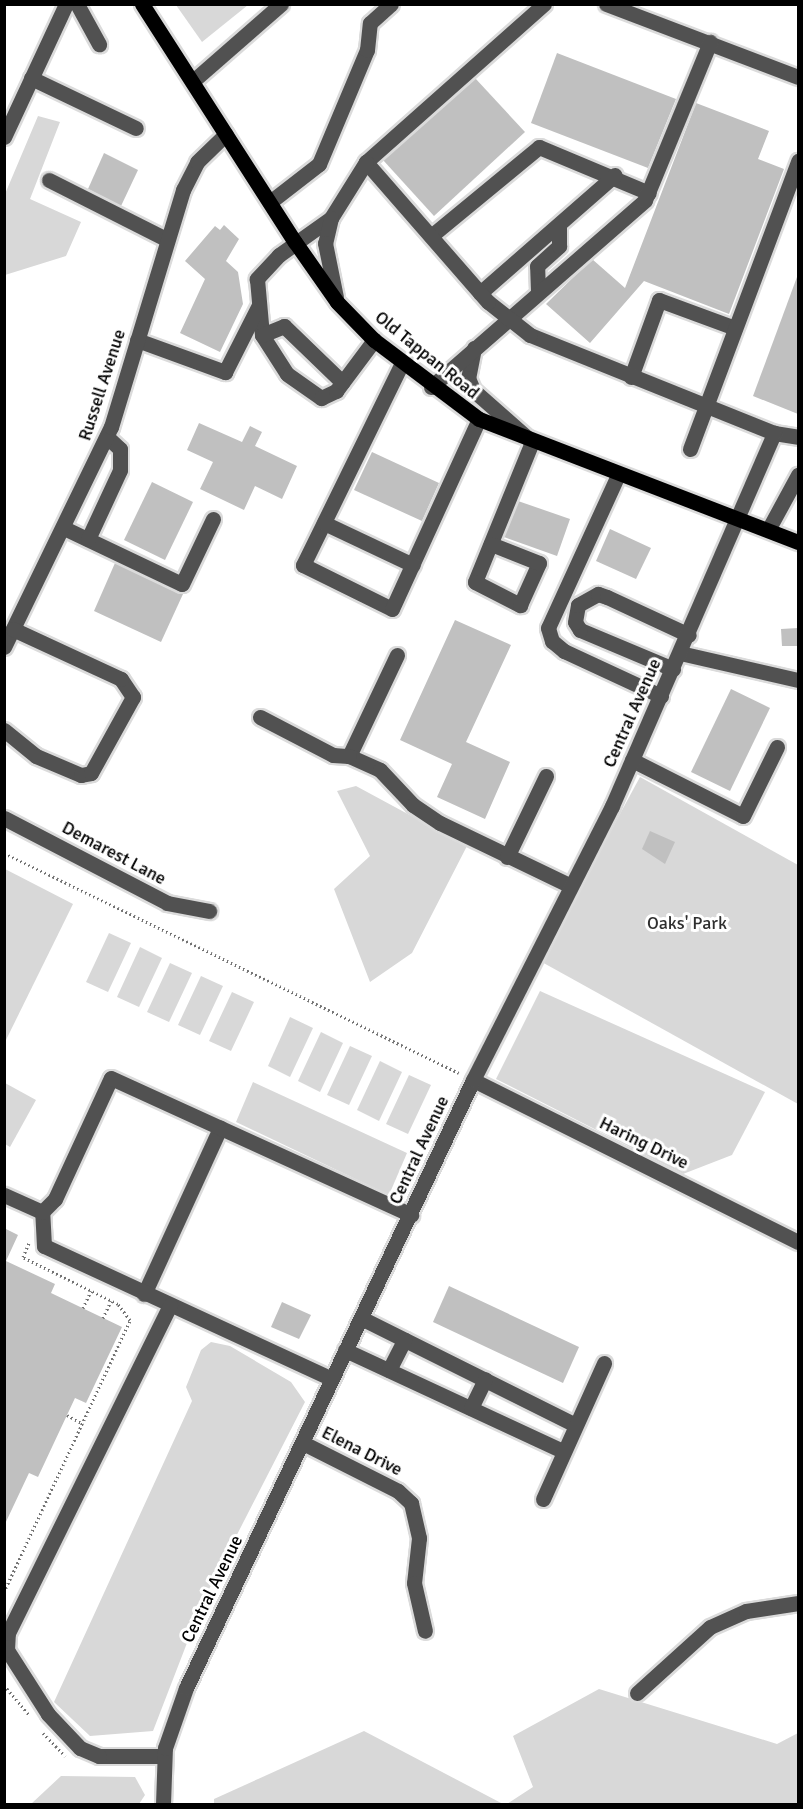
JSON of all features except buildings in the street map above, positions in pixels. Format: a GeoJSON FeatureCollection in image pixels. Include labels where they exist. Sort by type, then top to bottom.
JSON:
{"type":"FeatureCollection","features":[{"type":"Feature","properties":{"kind":"main road","name":"Old Tappan Road"},"geometry":{"type":"LineString","coordinates":[[142,4],[296,242],[338,302],[374,340],[431,387],[479,419],[532,442],[798,542]]}},
{"type":"Feature","properties":{"kind":"street"},"geometry":{"type":"LineString","coordinates":[[4,136],[66,4]]}},
{"type":"Feature","properties":{"kind":"street"},"geometry":{"type":"LineString","coordinates":[[77,4],[99,44]]}},
{"type":"Feature","properties":{"kind":"street"},"geometry":{"type":"LineString","coordinates":[[193,81],[281,4]]}},
{"type":"Feature","properties":{"kind":"street"},"geometry":{"type":"LineString","coordinates":[[270,202],[318,164],[367,50],[370,23],[391,4]]}},
{"type":"Feature","properties":{"kind":"street"},"geometry":{"type":"LineString","coordinates":[[374,340],[342,382],[321,398],[311,395],[270,355],[262,334],[257,279],[296,242],[331,218],[366,162],[544,4]]}},
{"type":"Feature","properties":{"kind":"street"},"geometry":{"type":"LineString","coordinates":[[606,4],[798,77]]}},
{"type":"Feature","properties":{"kind":"street"},"geometry":{"type":"LineString","coordinates":[[431,387],[649,193],[710,42]]}},
{"type":"Feature","properties":{"kind":"street"},"geometry":{"type":"LineString","coordinates":[[31,78],[136,128]]}},
{"type":"Feature","properties":{"kind":"street","name":"Russell Avenue"},"geometry":{"type":"LineString","coordinates":[[4,647],[66,529],[107,437],[137,340],[164,238],[197,162],[226,134]]}},
{"type":"Feature","properties":{"kind":"street"},"geometry":{"type":"LineString","coordinates":[[431,236],[530,150],[550,149],[649,193]]}},
{"type":"Feature","properties":{"kind":"street"},"geometry":{"type":"LineString","coordinates":[[690,449],[735,328],[792,201],[798,160]]}},
{"type":"Feature","properties":{"kind":"street"},"geometry":{"type":"LineString","coordinates":[[366,162],[480,293],[507,318],[551,346],[774,433],[798,438]]}},
{"type":"Feature","properties":{"kind":"street"},"geometry":{"type":"LineString","coordinates":[[480,293],[615,176]]}},
{"type":"Feature","properties":{"kind":"street"},"geometry":{"type":"LineString","coordinates":[[49,180],[164,238]]}},
{"type":"Feature","properties":{"kind":"street"},"geometry":{"type":"LineString","coordinates":[[331,218],[326,263],[338,302]]}},
{"type":"Feature","properties":{"kind":"street"},"geometry":{"type":"LineString","coordinates":[[538,291],[537,266],[559,246],[560,226]]}},
{"type":"Feature","properties":{"kind":"street"},"geometry":{"type":"LineString","coordinates":[[631,377],[659,300],[735,328]]}},
{"type":"Feature","properties":{"kind":"street"},"geometry":{"type":"LineString","coordinates":[[137,340],[225,372],[259,305]]}},
{"type":"Feature","properties":{"kind":"street"},"geometry":{"type":"LineString","coordinates":[[262,334],[276,325],[292,330],[342,382]]}},
{"type":"Feature","properties":{"kind":"street"},"geometry":{"type":"LineString","coordinates":[[474,348],[468,378],[473,390],[532,442],[475,582],[520,605],[538,563],[491,544]]}},
{"type":"Feature","properties":{"kind":"street"},"geometry":{"type":"LineString","coordinates":[[402,363],[303,565],[392,609],[479,419]]}},
{"type":"Feature","properties":{"kind":"street","name":"Central Avenue"},"geometry":{"type":"LineString","coordinates":[[163,1804],[164,1756],[186,1688],[303,1443],[330,1378],[411,1215],[472,1080],[632,760],[741,520],[774,433]]}},
{"type":"Feature","properties":{"kind":"street"},"geometry":{"type":"LineString","coordinates":[[88,539],[120,470],[120,449],[107,437]]}},
{"type":"Feature","properties":{"kind":"street"},"geometry":{"type":"LineString","coordinates":[[618,475],[548,628],[552,641],[564,651],[661,696]]}},
{"type":"Feature","properties":{"kind":"street"},"geometry":{"type":"LineString","coordinates":[[768,530],[798,475]]}},
{"type":"Feature","properties":{"kind":"street"},"geometry":{"type":"LineString","coordinates":[[66,529],[182,584],[213,519]]}},
{"type":"Feature","properties":{"kind":"street"},"geometry":{"type":"LineString","coordinates":[[324,523],[413,565]]}},
{"type":"Feature","properties":{"kind":"street"},"geometry":{"type":"LineString","coordinates":[[673,669],[580,630],[575,622],[578,604],[598,594],[689,635]]}},
{"type":"Feature","properties":{"kind":"street"},"geometry":{"type":"LineString","coordinates":[[4,730],[36,756],[81,775],[91,773],[133,698],[121,679],[13,629]]}},
{"type":"Feature","properties":{"kind":"street"},"geometry":{"type":"LineString","coordinates":[[680,653],[798,680]]}},
{"type":"Feature","properties":{"kind":"street"},"geometry":{"type":"LineString","coordinates":[[349,756],[397,655]]}},
{"type":"Feature","properties":{"kind":"street"},"geometry":{"type":"LineString","coordinates":[[260,717],[333,755],[349,756],[380,770],[413,805],[440,823],[571,886]]}},
{"type":"Feature","properties":{"kind":"street"},"geometry":{"type":"LineString","coordinates":[[632,760],[743,816],[777,747]]}},
{"type":"Feature","properties":{"kind":"street"},"geometry":{"type":"LineString","coordinates":[[507,857],[546,776]]}},
{"type":"Feature","properties":{"kind":"street","name":"Demarest Lane"},"geometry":{"type":"LineString","coordinates":[[4,818],[167,903],[209,911]]}},
{"type":"Feature","properties":{"kind":"street"},"geometry":{"type":"LineString","coordinates":[[330,1378],[44,1246],[42,1212],[55,1199],[111,1078],[411,1215]]}},
{"type":"Feature","properties":{"kind":"street","name":"Haring Drive"},"geometry":{"type":"LineString","coordinates":[[472,1080],[798,1242]]}},
{"type":"Feature","properties":{"kind":"street"},"geometry":{"type":"LineString","coordinates":[[144,1294],[220,1128]]}},
{"type":"Feature","properties":{"kind":"street"},"geometry":{"type":"LineString","coordinates":[[4,1195],[42,1212]]}},
{"type":"Feature","properties":{"kind":"street"},"geometry":{"type":"LineString","coordinates":[[164,1756],[99,1756],[80,1748],[48,1714],[7,1650],[8,1633],[170,1305]]}},
{"type":"Feature","properties":{"kind":"street"},"geometry":{"type":"LineString","coordinates":[[361,1318],[574,1424]]}},
{"type":"Feature","properties":{"kind":"street"},"geometry":{"type":"LineString","coordinates":[[389,1370],[404,1340]]}},
{"type":"Feature","properties":{"kind":"street"},"geometry":{"type":"LineString","coordinates":[[345,1350],[563,1451]]}},
{"type":"Feature","properties":{"kind":"street"},"geometry":{"type":"LineString","coordinates":[[543,1499],[574,1424],[604,1363]]}},
{"type":"Feature","properties":{"kind":"street"},"geometry":{"type":"LineString","coordinates":[[471,1408],[485,1379]]}},
{"type":"Feature","properties":{"kind":"street","name":"Elena Drive"},"geometry":{"type":"LineString","coordinates":[[303,1443],[399,1491],[411,1503],[419,1538],[414,1583],[426,1631]]}},
{"type":"Feature","properties":{"kind":"street"},"geometry":{"type":"LineString","coordinates":[[637,1693],[710,1627],[747,1611],[798,1602]]}},
{"type":"Feature","properties":{"kind":"path"},"geometry":{"type":"LineString","coordinates":[[4,853],[472,1080]]}},
{"type":"Feature","properties":{"kind":"path"},"geometry":{"type":"LineString","coordinates":[[4,1592],[130,1320],[111,1301],[23,1257],[31,1236]]}},
{"type":"Feature","properties":{"kind":"path"},"geometry":{"type":"LineString","coordinates":[[83,1308],[91,1291]]}},
{"type":"Feature","properties":{"kind":"path"},"geometry":{"type":"LineString","coordinates":[[103,1318],[111,1301]]}},
{"type":"Feature","properties":{"kind":"path"},"geometry":{"type":"LineString","coordinates":[[67,1416],[83,1424]]}},
{"type":"Feature","properties":{"kind":"green space"},"geometry":{"type":"Polygon","coordinates":[[[176,5],[248,5],[202,42],[176,5]]]}},
{"type":"Feature","properties":{"kind":"green space"},"geometry":{"type":"Polygon","coordinates":[[[38,116],[60,122],[30,199],[81,222],[66,256],[5,275],[5,194],[38,116]]]}},
{"type":"Feature","properties":{"kind":"green space","name":"Oaks' Park"},"geometry":{"type":"Polygon","coordinates":[[[640,777],[798,865],[798,1104],[540,961],[640,777]]]}},
{"type":"Feature","properties":{"kind":"green space"},"geometry":{"type":"Polygon","coordinates":[[[356,786],[467,846],[412,953],[370,982],[334,889],[370,856],[337,791],[356,786]]]}},
{"type":"Feature","properties":{"kind":"green space"},"geometry":{"type":"Polygon","coordinates":[[[5,869],[73,904],[5,1042],[5,869]]]}},
{"type":"Feature","properties":{"kind":"green space"},"geometry":{"type":"Polygon","coordinates":[[[109,933],[131,943],[108,992],[86,982],[109,933]]]}},
{"type":"Feature","properties":{"kind":"green space"},"geometry":{"type":"Polygon","coordinates":[[[140,947],[162,958],[139,1007],[117,997],[140,947]]]}},
{"type":"Feature","properties":{"kind":"green space"},"geometry":{"type":"Polygon","coordinates":[[[170,963],[192,973],[169,1022],[147,1012],[170,963]]]}},
{"type":"Feature","properties":{"kind":"green space"},"geometry":{"type":"Polygon","coordinates":[[[201,976],[223,986],[200,1035],[178,1025],[201,976]]]}},
{"type":"Feature","properties":{"kind":"green space"},"geometry":{"type":"Polygon","coordinates":[[[540,991],[765,1092],[732,1155],[683,1174],[496,1079],[540,991]]]}},
{"type":"Feature","properties":{"kind":"green space"},"geometry":{"type":"Polygon","coordinates":[[[232,992],[254,1002],[231,1051],[209,1041],[232,992]]]}},
{"type":"Feature","properties":{"kind":"green space"},"geometry":{"type":"Polygon","coordinates":[[[290,1017],[313,1028],[290,1077],[268,1066],[290,1017]]]}},
{"type":"Feature","properties":{"kind":"green space"},"geometry":{"type":"Polygon","coordinates":[[[321,1032],[343,1043],[320,1092],[298,1081],[321,1032]]]}},
{"type":"Feature","properties":{"kind":"green space"},"geometry":{"type":"Polygon","coordinates":[[[350,1046],[372,1056],[349,1105],[327,1095],[350,1046]]]}},
{"type":"Feature","properties":{"kind":"green space"},"geometry":{"type":"Polygon","coordinates":[[[380,1061],[402,1072],[379,1121],[357,1110],[380,1061]]]}},
{"type":"Feature","properties":{"kind":"green space"},"geometry":{"type":"Polygon","coordinates":[[[409,1075],[431,1085],[408,1134],[386,1124],[409,1075]]]}},
{"type":"Feature","properties":{"kind":"green space"},"geometry":{"type":"Polygon","coordinates":[[[253,1082],[407,1153],[389,1195],[236,1122],[253,1082]]]}},
{"type":"Feature","properties":{"kind":"green space"},"geometry":{"type":"Polygon","coordinates":[[[5,1083],[36,1100],[10,1147],[5,1144],[5,1083]]]}},
{"type":"Feature","properties":{"kind":"green space"},"geometry":{"type":"Polygon","coordinates":[[[211,1342],[230,1346],[291,1382],[305,1402],[204,1599],[153,1731],[90,1736],[54,1702],[192,1401],[186,1387],[201,1350],[211,1342]]]}},
{"type":"Feature","properties":{"kind":"green space"},"geometry":{"type":"Polygon","coordinates":[[[599,1689],[777,1744],[798,1733],[798,1804],[507,1804],[533,1787],[513,1736],[599,1689]]]}},
{"type":"Feature","properties":{"kind":"green space"},"geometry":{"type":"Polygon","coordinates":[[[364,1731],[503,1804],[214,1804],[214,1799],[364,1731]]]}},
{"type":"Feature","properties":{"kind":"green space"},"geometry":{"type":"Polygon","coordinates":[[[61,1776],[135,1777],[145,1795],[139,1804],[31,1804],[61,1776]]]}}]}
